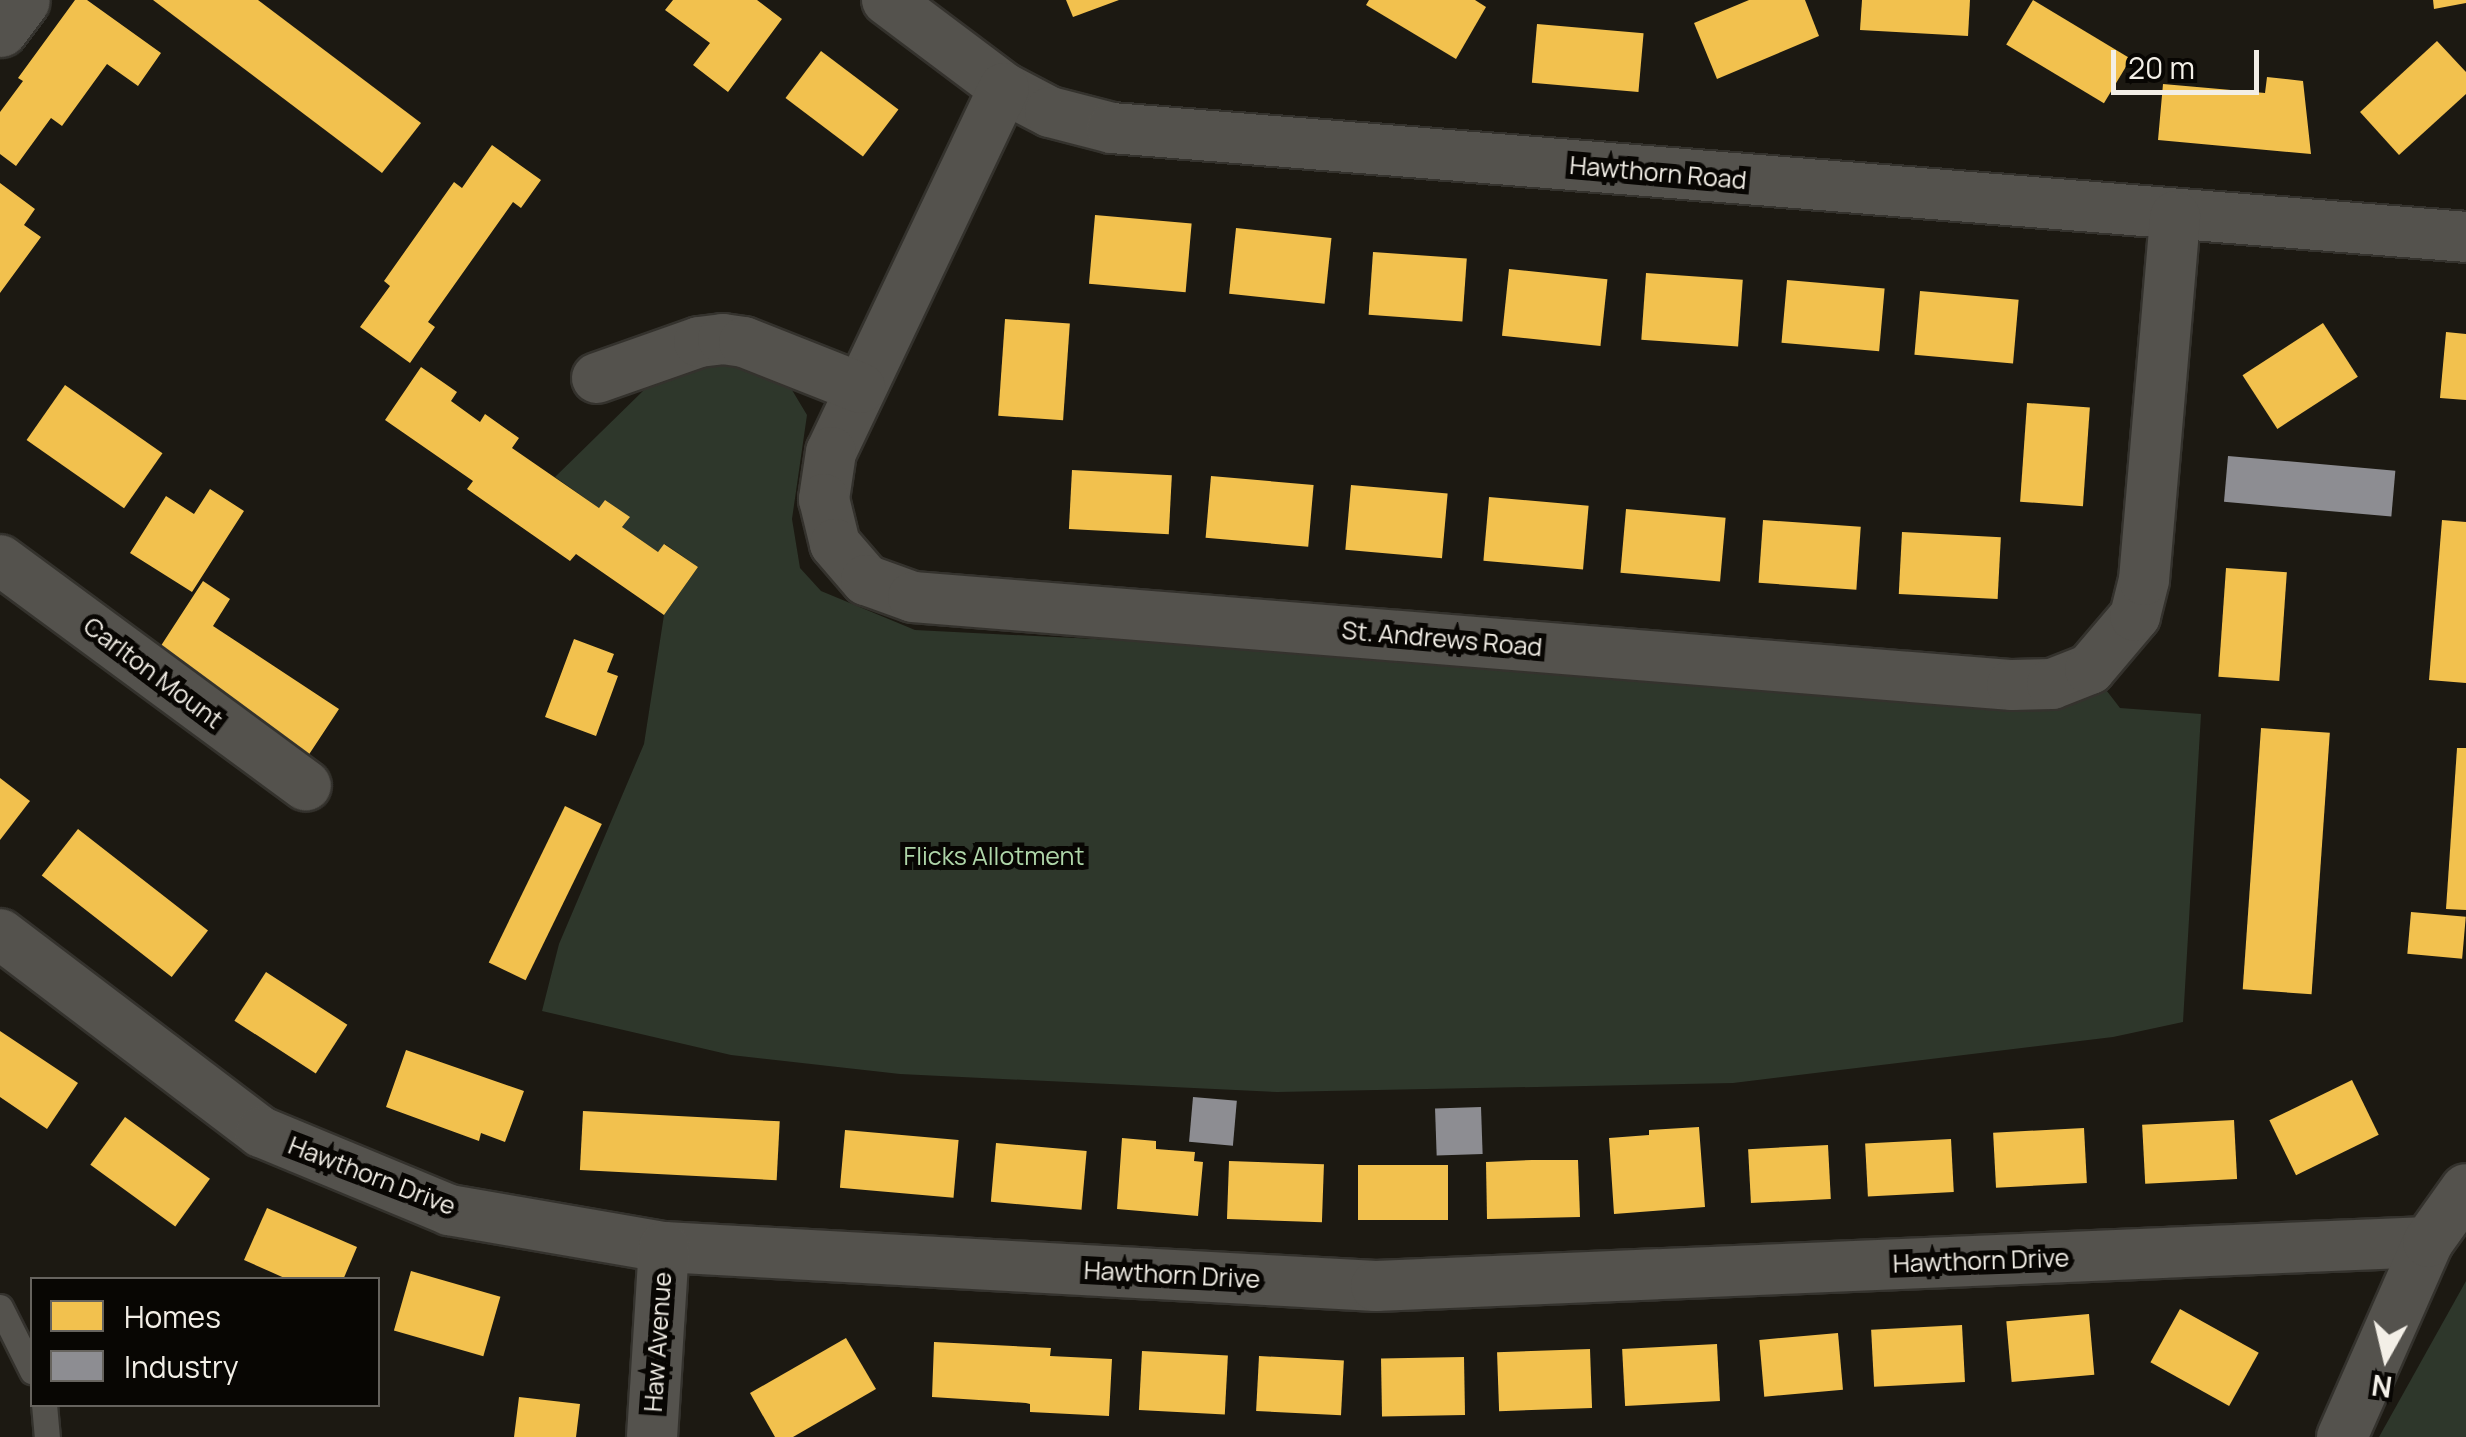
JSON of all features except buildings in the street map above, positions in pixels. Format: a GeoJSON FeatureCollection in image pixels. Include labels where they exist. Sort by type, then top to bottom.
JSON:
{"type":"FeatureCollection","features":[{"type":"Feature","properties":{"kind":"street"},"geometry":{"type":"LineString","coordinates":[[0,29],[22,0]]}},
{"type":"Feature","properties":{"kind":"street","name":"Hawthorn Road"},"geometry":{"type":"LineString","coordinates":[[887,0],[1004,88],[1050,112],[1112,128],[2466,237]]}},
{"type":"Feature","properties":{"kind":"street","name":"St. Andrews Road"},"geometry":{"type":"LineString","coordinates":[[1004,88],[831,452],[824,499],[835,544],[866,580],[913,597],[2012,685],[2052,684],[2090,669],[2135,616],[2144,580],[2175,216]]}},
{"type":"Feature","properties":{"kind":"street"},"geometry":{"type":"LineString","coordinates":[[596,378],[699,342],[723,339],[744,342],[860,388]]}},
{"type":"Feature","properties":{"kind":"street","name":"Carlton Mount"},"geometry":{"type":"LineString","coordinates":[[0,560],[306,786]]}},
{"type":"Feature","properties":{"kind":"street","name":"Hawthorn Drive"},"geometry":{"type":"LineString","coordinates":[[0,934],[260,1132],[449,1210],[664,1247],[1376,1286],[2428,1242]]}},
{"type":"Feature","properties":{"kind":"street"},"geometry":{"type":"LineString","coordinates":[[2342,1437],[2428,1242],[2466,1190]]}},
{"type":"Feature","properties":{"kind":"street","name":"Haw Avenue"},"geometry":{"type":"LineString","coordinates":[[652,1437],[664,1247]]}},
{"type":"Feature","properties":{"kind":"lane"},"geometry":{"type":"LineString","coordinates":[[0,1308],[30,1367]]}},
{"type":"Feature","properties":{"kind":"lane"},"geometry":{"type":"LineString","coordinates":[[44,1407],[46,1437]]}},
{"type":"Feature","properties":{"kind":"green space","name":"Flicks Allotment"},"geometry":{"type":"Polygon","coordinates":[[[719,362],[763,372],[792,390],[807,415],[792,519],[800,568],[821,591],[915,630],[2012,685],[2090,669],[2120,708],[2201,714],[2183,1022],[2113,1037],[1733,1083],[1277,1092],[900,1074],[731,1055],[542,1011],[559,944],[644,744],[664,615],[698,567],[665,544],[658,552],[622,527],[629,517],[605,500],[599,508],[555,477],[646,388],[686,369],[719,362]]]}},
{"type":"Feature","properties":{"kind":"green space"},"geometry":{"type":"Polygon","coordinates":[[[2466,1281],[2466,1437],[2379,1437],[2466,1281]]]}}]}
